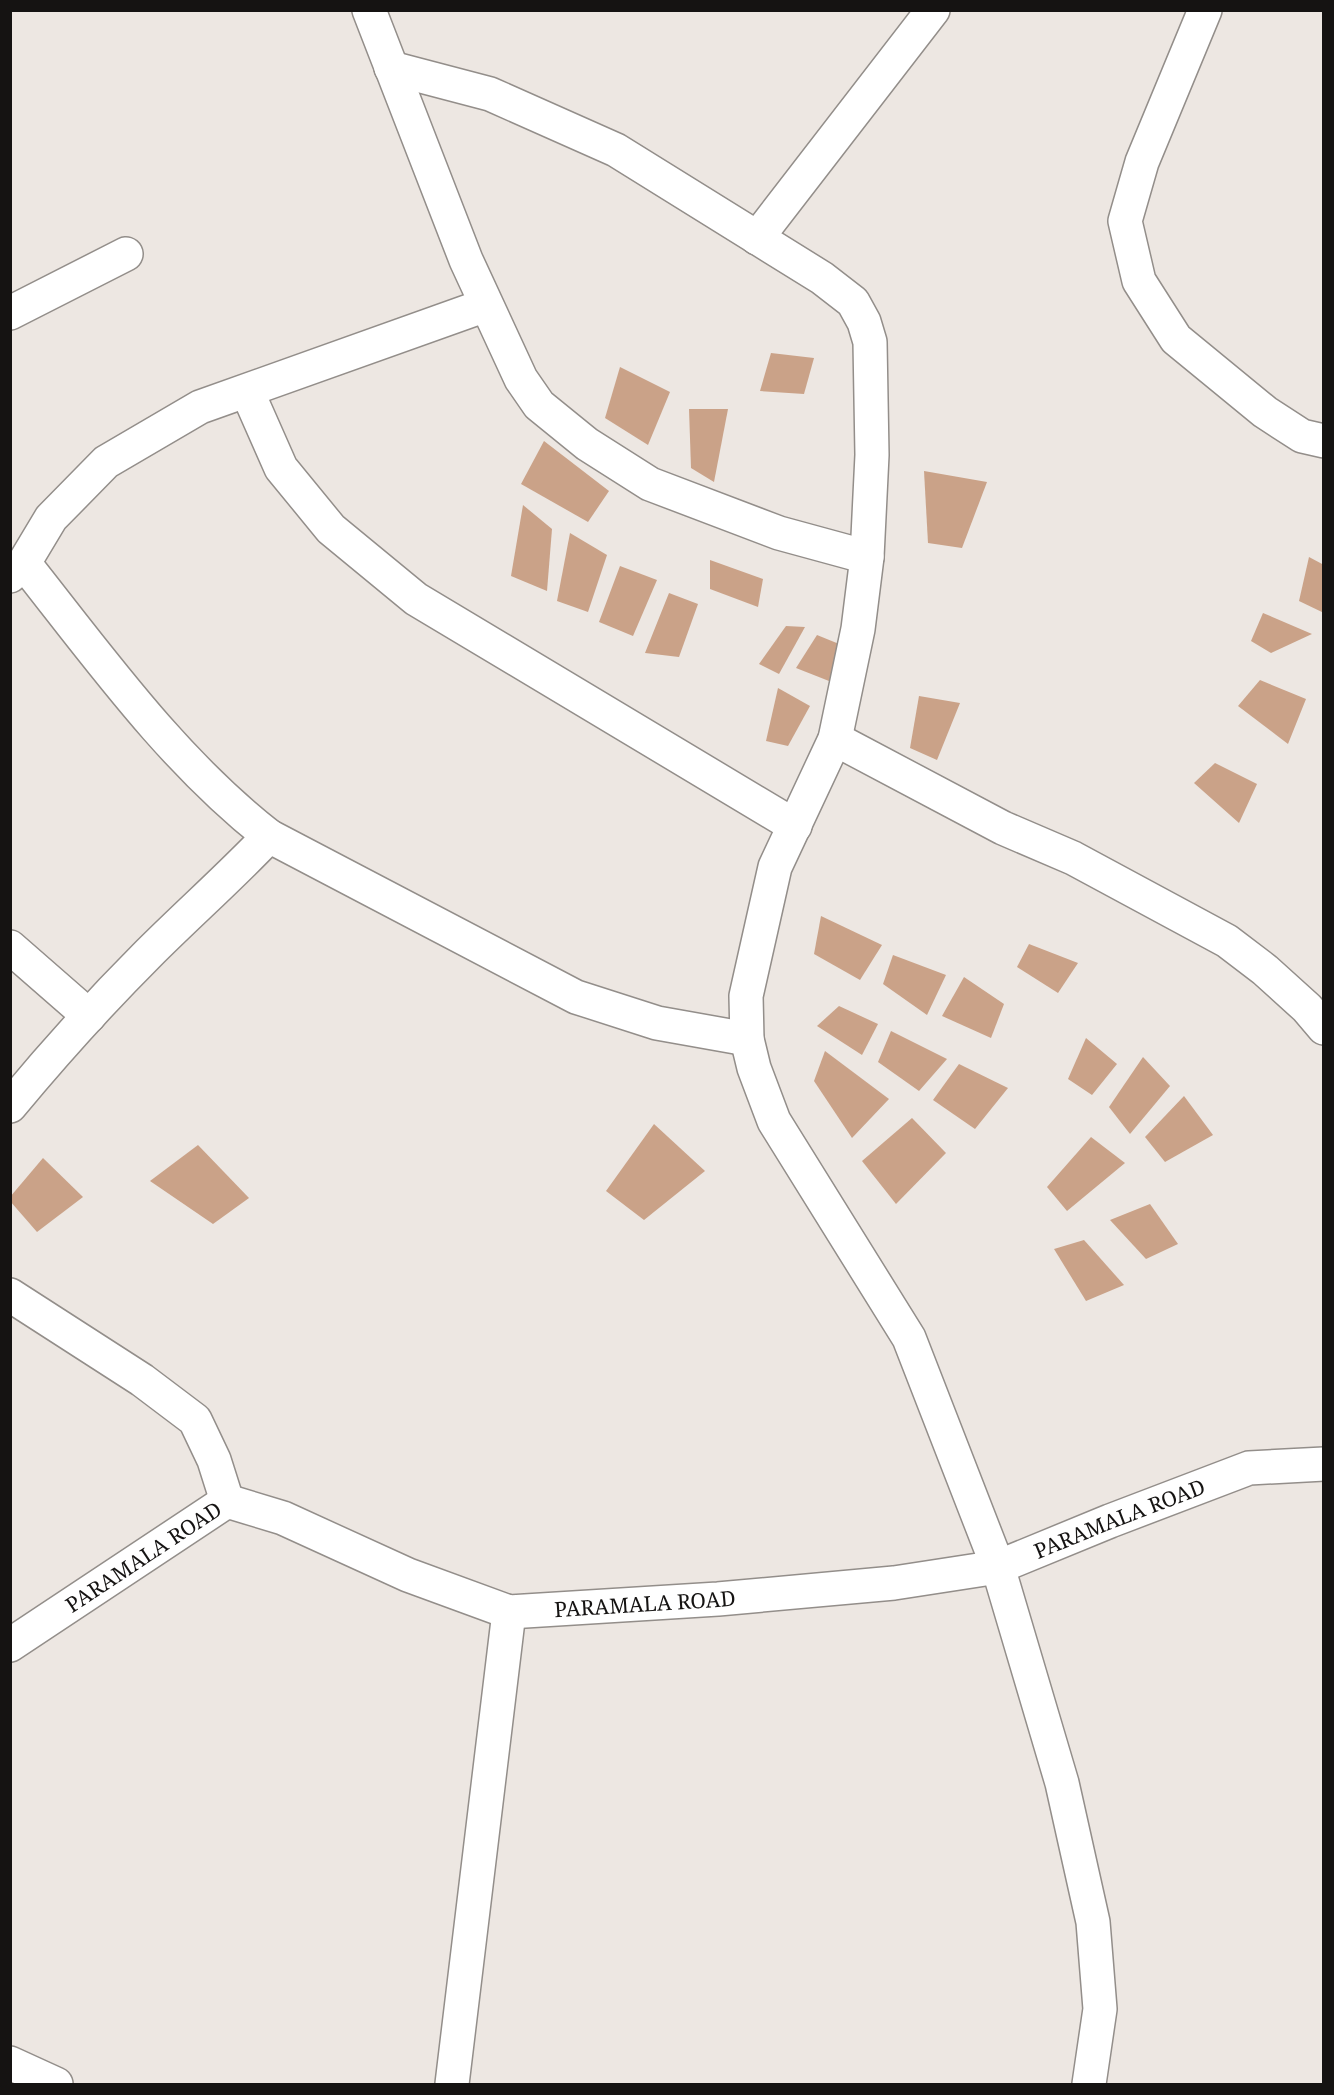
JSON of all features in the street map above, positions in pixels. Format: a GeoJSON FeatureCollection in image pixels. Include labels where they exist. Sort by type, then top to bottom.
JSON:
{"type":"FeatureCollection","features":[{"type":"Feature","properties":{"kind":"street"},"geometry":{"type":"LineString","coordinates":[[369,10],[466,260],[521,379],[539,405],[587,444],[650,484],[779,533],[867,557]]}},
{"type":"Feature","properties":{"kind":"street"},"geometry":{"type":"LineString","coordinates":[[757,238],[933,10]]}},
{"type":"Feature","properties":{"kind":"street"},"geometry":{"type":"LineString","coordinates":[[1204,10],[1142,162],[1125,221],[1139,281],[1176,339],[1265,412],[1302,436],[1323,441]]}},
{"type":"Feature","properties":{"kind":"street"},"geometry":{"type":"LineString","coordinates":[[391,68],[490,94],[616,150],[822,278],[853,302],[864,322],[870,342],[872,455],[867,557],[858,629],[835,739],[776,867],[746,996],[747,1039],[754,1068],[774,1121],[909,1338],[998,1567],[1062,1783],[1093,1922],[1100,2009],[1089,2085]]}},
{"type":"Feature","properties":{"kind":"street"},"geometry":{"type":"LineString","coordinates":[[10,313],[126,255]]}},
{"type":"Feature","properties":{"kind":"street"},"geometry":{"type":"LineString","coordinates":[[486,305],[200,407],[106,462],[51,518],[17,570],[155,728],[234,809],[269,836],[576,997],[657,1023],[747,1039]]}},
{"type":"Feature","properties":{"kind":"street"},"geometry":{"type":"LineString","coordinates":[[247,391],[281,468],[331,529],[416,599],[795,826]]}},
{"type":"Feature","properties":{"kind":"street"},"geometry":{"type":"LineString","coordinates":[[835,739],[1003,828],[1073,858],[1227,941],[1265,970],[1307,1008],[1323,1028]]}},
{"type":"Feature","properties":{"kind":"street"},"geometry":{"type":"LineString","coordinates":[[10,1106],[44,1064],[88,1016],[269,836]]}},
{"type":"Feature","properties":{"kind":"street"},"geometry":{"type":"LineString","coordinates":[[10,947],[88,1016]]}},
{"type":"Feature","properties":{"kind":"street"},"geometry":{"type":"LineString","coordinates":[[10,1295],[142,1380],[195,1420],[214,1460],[227,1501]]}},
{"type":"Feature","properties":{"kind":"street","name":"PARAMALA ROAD"},"geometry":{"type":"LineString","coordinates":[[10,1645],[227,1501],[283,1518],[408,1575],[510,1612],[730,1598],[894,1582],[998,1567],[1249,1468],[1323,1464]]}},
{"type":"Feature","properties":{"kind":"street"},"geometry":{"type":"LineString","coordinates":[[452,2085],[510,1612]]}},
{"type":"Feature","properties":{"kind":"street"},"geometry":{"type":"LineString","coordinates":[[10,2062],[56,2085]]}},
{"type":"Feature","properties":{"kind":"building"},"geometry":{"type":"Polygon","coordinates":[[[771,353],[814,358],[804,394],[760,391],[771,353]]]}},
{"type":"Feature","properties":{"kind":"building"},"geometry":{"type":"Polygon","coordinates":[[[620,367],[670,392],[648,445],[605,418],[620,367]]]}},
{"type":"Feature","properties":{"kind":"building"},"geometry":{"type":"Polygon","coordinates":[[[689,409],[728,409],[714,482],[691,468],[689,409]]]}},
{"type":"Feature","properties":{"kind":"building"},"geometry":{"type":"Polygon","coordinates":[[[544,441],[609,491],[588,522],[521,484],[544,441]]]}},
{"type":"Feature","properties":{"kind":"building"},"geometry":{"type":"Polygon","coordinates":[[[924,471],[987,482],[962,548],[928,543],[924,471]]]}},
{"type":"Feature","properties":{"kind":"building"},"geometry":{"type":"Polygon","coordinates":[[[523,505],[552,529],[547,591],[511,576],[523,505]]]}},
{"type":"Feature","properties":{"kind":"building"},"geometry":{"type":"Polygon","coordinates":[[[570,533],[607,555],[588,612],[557,601],[570,533]]]}},
{"type":"Feature","properties":{"kind":"building"},"geometry":{"type":"Polygon","coordinates":[[[1309,557],[1324,565],[1324,613],[1299,601],[1309,557]]]}},
{"type":"Feature","properties":{"kind":"building"},"geometry":{"type":"Polygon","coordinates":[[[710,560],[763,579],[758,607],[710,589],[710,560]]]}},
{"type":"Feature","properties":{"kind":"building"},"geometry":{"type":"Polygon","coordinates":[[[620,566],[657,580],[633,636],[599,622],[620,566]]]}},
{"type":"Feature","properties":{"kind":"building"},"geometry":{"type":"Polygon","coordinates":[[[669,593],[698,604],[679,657],[645,653],[669,593]]]}},
{"type":"Feature","properties":{"kind":"building"},"geometry":{"type":"Polygon","coordinates":[[[1263,613],[1312,634],[1271,653],[1251,641],[1263,613]]]}},
{"type":"Feature","properties":{"kind":"building"},"geometry":{"type":"Polygon","coordinates":[[[786,626],[805,627],[779,674],[759,664],[786,626]]]}},
{"type":"Feature","properties":{"kind":"building"},"geometry":{"type":"Polygon","coordinates":[[[817,635],[844,646],[829,681],[796,668],[817,635]]]}},
{"type":"Feature","properties":{"kind":"building"},"geometry":{"type":"Polygon","coordinates":[[[1260,680],[1306,699],[1288,744],[1238,706],[1260,680]]]}},
{"type":"Feature","properties":{"kind":"building"},"geometry":{"type":"Polygon","coordinates":[[[778,688],[810,706],[788,746],[766,741],[778,688]]]}},
{"type":"Feature","properties":{"kind":"building"},"geometry":{"type":"Polygon","coordinates":[[[919,696],[960,703],[937,760],[910,748],[919,696]]]}},
{"type":"Feature","properties":{"kind":"building"},"geometry":{"type":"Polygon","coordinates":[[[1215,763],[1257,784],[1239,823],[1194,783],[1215,763]]]}},
{"type":"Feature","properties":{"kind":"building"},"geometry":{"type":"Polygon","coordinates":[[[821,916],[882,945],[860,980],[814,954],[821,916]]]}},
{"type":"Feature","properties":{"kind":"building"},"geometry":{"type":"Polygon","coordinates":[[[1029,944],[1078,963],[1058,993],[1017,967],[1029,944]]]}},
{"type":"Feature","properties":{"kind":"building"},"geometry":{"type":"Polygon","coordinates":[[[893,955],[946,975],[927,1015],[883,984],[893,955]]]}},
{"type":"Feature","properties":{"kind":"building"},"geometry":{"type":"Polygon","coordinates":[[[964,977],[1004,1004],[991,1038],[942,1016],[964,977]]]}},
{"type":"Feature","properties":{"kind":"building"},"geometry":{"type":"Polygon","coordinates":[[[839,1006],[878,1024],[862,1055],[817,1026],[839,1006]]]}},
{"type":"Feature","properties":{"kind":"building"},"geometry":{"type":"Polygon","coordinates":[[[891,1031],[947,1059],[919,1091],[878,1062],[891,1031]]]}},
{"type":"Feature","properties":{"kind":"building"},"geometry":{"type":"Polygon","coordinates":[[[1086,1038],[1117,1064],[1092,1095],[1068,1079],[1086,1038]]]}},
{"type":"Feature","properties":{"kind":"building"},"geometry":{"type":"Polygon","coordinates":[[[825,1051],[889,1099],[852,1138],[814,1081],[825,1051]]]}},
{"type":"Feature","properties":{"kind":"building"},"geometry":{"type":"Polygon","coordinates":[[[1143,1057],[1170,1086],[1130,1134],[1109,1107],[1143,1057]]]}},
{"type":"Feature","properties":{"kind":"building"},"geometry":{"type":"Polygon","coordinates":[[[959,1064],[1008,1088],[975,1129],[933,1100],[959,1064]]]}},
{"type":"Feature","properties":{"kind":"building"},"geometry":{"type":"Polygon","coordinates":[[[1184,1096],[1213,1135],[1165,1162],[1145,1137],[1184,1096]]]}},
{"type":"Feature","properties":{"kind":"building"},"geometry":{"type":"Polygon","coordinates":[[[912,1118],[946,1153],[896,1204],[862,1161],[912,1118]]]}},
{"type":"Feature","properties":{"kind":"building"},"geometry":{"type":"Polygon","coordinates":[[[654,1124],[705,1171],[644,1220],[606,1191],[654,1124]]]}},
{"type":"Feature","properties":{"kind":"building"},"geometry":{"type":"Polygon","coordinates":[[[1091,1137],[1125,1163],[1067,1211],[1047,1187],[1091,1137]]]}},
{"type":"Feature","properties":{"kind":"building"},"geometry":{"type":"Polygon","coordinates":[[[198,1145],[249,1198],[213,1224],[150,1181],[198,1145]]]}},
{"type":"Feature","properties":{"kind":"building"},"geometry":{"type":"Polygon","coordinates":[[[43,1158],[83,1197],[37,1232],[10,1201],[10,1197],[43,1158]]]}},
{"type":"Feature","properties":{"kind":"building"},"geometry":{"type":"Polygon","coordinates":[[[1150,1204],[1178,1244],[1146,1259],[1110,1220],[1150,1204]]]}},
{"type":"Feature","properties":{"kind":"building"},"geometry":{"type":"Polygon","coordinates":[[[1084,1240],[1124,1285],[1086,1301],[1054,1249],[1084,1240]]]}}]}
